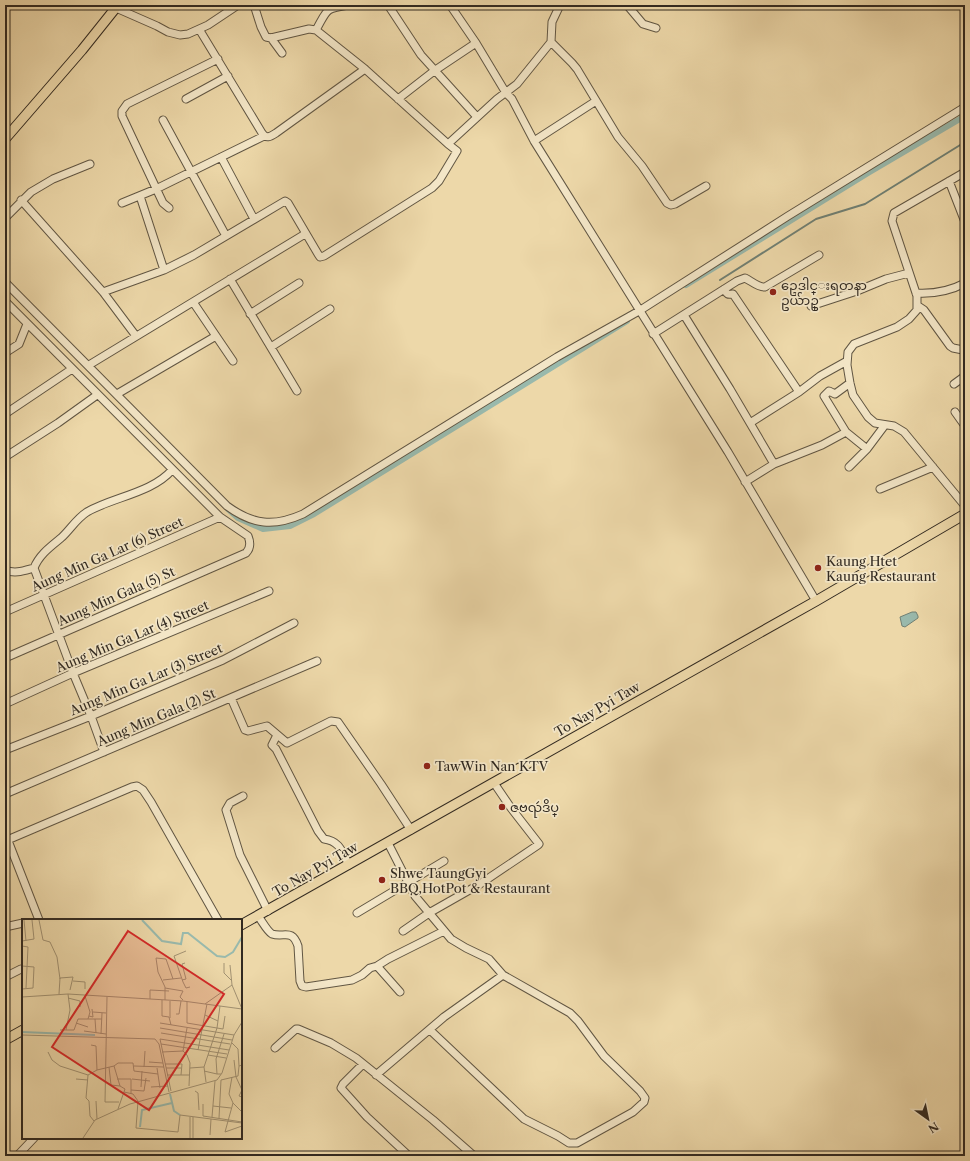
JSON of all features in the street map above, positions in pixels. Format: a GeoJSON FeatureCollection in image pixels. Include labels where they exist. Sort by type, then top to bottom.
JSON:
{"type":"FeatureCollection","features":[{"type":"Feature","properties":{"kind":"main road"},"geometry":{"type":"LineString","coordinates":[[5,139],[82,50],[116,6]]}},
{"type":"Feature","properties":{"kind":"main road","name":"To Nay Pyi Taw"},"geometry":{"type":"LineString","coordinates":[[242,924],[411,830],[965,514]]}},
{"type":"Feature","properties":{"kind":"main road"},"geometry":{"type":"LineString","coordinates":[[5,1040],[22,1031]]}},
{"type":"Feature","properties":{"kind":"street"},"geometry":{"type":"LineString","coordinates":[[116,6],[173,34],[188,34],[216,21],[238,5]]}},
{"type":"Feature","properties":{"kind":"street"},"geometry":{"type":"LineString","coordinates":[[316,30],[329,9],[337,6],[348,5]]}},
{"type":"Feature","properties":{"kind":"street"},"geometry":{"type":"LineString","coordinates":[[388,5],[421,55],[477,117]]}},
{"type":"Feature","properties":{"kind":"street"},"geometry":{"type":"LineString","coordinates":[[450,5],[476,43],[506,93],[512,99],[534,141],[746,482],[816,600]]}},
{"type":"Feature","properties":{"kind":"street"},"geometry":{"type":"LineString","coordinates":[[448,144],[524,76],[551,42],[552,22],[560,5]]}},
{"type":"Feature","properties":{"kind":"street"},"geometry":{"type":"LineString","coordinates":[[627,5],[643,24],[656,28]]}},
{"type":"Feature","properties":{"kind":"street"},"geometry":{"type":"LineString","coordinates":[[103,292],[164,270],[286,201],[305,234],[318,254],[322,257],[432,188],[439,181],[456,151],[364,69],[316,30],[309,29],[271,38],[266,37],[262,31],[253,6]]}},
{"type":"Feature","properties":{"kind":"street"},"geometry":{"type":"LineString","coordinates":[[199,29],[264,136]]}},
{"type":"Feature","properties":{"kind":"street"},"geometry":{"type":"LineString","coordinates":[[271,38],[282,53]]}},
{"type":"Feature","properties":{"kind":"street"},"geometry":{"type":"LineString","coordinates":[[551,42],[572,63],[584,79],[618,137],[642,166],[666,202],[671,205],[675,204],[706,186]]}},
{"type":"Feature","properties":{"kind":"street"},"geometry":{"type":"LineString","coordinates":[[398,99],[434,71],[476,43]]}},
{"type":"Feature","properties":{"kind":"street"},"geometry":{"type":"LineString","coordinates":[[169,208],[163,203],[156,189],[122,116],[122,111],[127,104],[218,59]]}},
{"type":"Feature","properties":{"kind":"street"},"geometry":{"type":"LineString","coordinates":[[122,203],[156,189],[264,136],[268,137],[276,133],[364,69]]}},
{"type":"Feature","properties":{"kind":"street"},"geometry":{"type":"LineString","coordinates":[[186,99],[228,76]]}},
{"type":"Feature","properties":{"kind":"street"},"geometry":{"type":"LineString","coordinates":[[534,141],[596,101]]}},
{"type":"Feature","properties":{"kind":"street"},"geometry":{"type":"LineString","coordinates":[[5,282],[89,365],[227,506],[238,514],[259,522],[281,521],[303,514],[556,357],[640,313],[788,216],[965,107]]}},
{"type":"Feature","properties":{"kind":"street"},"geometry":{"type":"LineString","coordinates":[[163,120],[226,236]]}},
{"type":"Feature","properties":{"kind":"street"},"geometry":{"type":"LineString","coordinates":[[221,157],[254,219]]}},
{"type":"Feature","properties":{"kind":"street"},"geometry":{"type":"LineString","coordinates":[[5,218],[21,200],[31,192],[47,182],[90,164]]}},
{"type":"Feature","properties":{"kind":"street"},"geometry":{"type":"LineString","coordinates":[[965,172],[897,211],[893,215],[892,221],[916,293],[918,306],[914,314],[897,327],[854,344],[848,352],[847,361],[853,395],[868,417],[875,423],[894,426],[904,432],[965,506]]}},
{"type":"Feature","properties":{"kind":"street"},"geometry":{"type":"LineString","coordinates":[[949,181],[963,209],[965,222]]}},
{"type":"Feature","properties":{"kind":"street"},"geometry":{"type":"LineString","coordinates":[[140,196],[164,270]]}},
{"type":"Feature","properties":{"kind":"street"},"geometry":{"type":"LineString","coordinates":[[21,200],[103,292],[136,336]]}},
{"type":"Feature","properties":{"kind":"street"},"geometry":{"type":"LineString","coordinates":[[89,365],[305,234]]}},
{"type":"Feature","properties":{"kind":"street"},"geometry":{"type":"LineString","coordinates":[[653,334],[737,281],[745,278],[759,287],[765,287],[819,255]]}},
{"type":"Feature","properties":{"kind":"street"},"geometry":{"type":"LineString","coordinates":[[811,306],[857,291],[886,279],[909,273]]}},
{"type":"Feature","properties":{"kind":"street"},"geometry":{"type":"LineString","coordinates":[[230,279],[297,391]]}},
{"type":"Feature","properties":{"kind":"street"},"geometry":{"type":"LineString","coordinates":[[250,314],[299,283]]}},
{"type":"Feature","properties":{"kind":"street"},"geometry":{"type":"LineString","coordinates":[[916,293],[946,291],[965,283]]}},
{"type":"Feature","properties":{"kind":"street"},"geometry":{"type":"LineString","coordinates":[[724,289],[726,294],[733,294],[799,392]]}},
{"type":"Feature","properties":{"kind":"street"},"geometry":{"type":"LineString","coordinates":[[5,302],[220,517]]}},
{"type":"Feature","properties":{"kind":"street"},"geometry":{"type":"LineString","coordinates":[[193,302],[233,361]]}},
{"type":"Feature","properties":{"kind":"street"},"geometry":{"type":"LineString","coordinates":[[918,306],[924,310],[950,346],[964,350]]}},
{"type":"Feature","properties":{"kind":"street"},"geometry":{"type":"LineString","coordinates":[[271,347],[330,309]]}},
{"type":"Feature","properties":{"kind":"street"},"geometry":{"type":"LineString","coordinates":[[684,315],[774,464]]}},
{"type":"Feature","properties":{"kind":"street"},"geometry":{"type":"LineString","coordinates":[[5,353],[19,344],[27,324]]}},
{"type":"Feature","properties":{"kind":"street"},"geometry":{"type":"LineString","coordinates":[[116,394],[216,336]]}},
{"type":"Feature","properties":{"kind":"street"},"geometry":{"type":"LineString","coordinates":[[750,423],[799,392],[820,376],[847,361]]}},
{"type":"Feature","properties":{"kind":"street"},"geometry":{"type":"LineString","coordinates":[[5,414],[72,369]]}},
{"type":"Feature","properties":{"kind":"street"},"geometry":{"type":"LineString","coordinates":[[954,384],[965,376]]}},
{"type":"Feature","properties":{"kind":"street"},"geometry":{"type":"LineString","coordinates":[[850,384],[835,394],[829,391],[824,395],[846,432],[867,449]]}},
{"type":"Feature","properties":{"kind":"street"},"geometry":{"type":"LineString","coordinates":[[5,457],[58,423],[97,395]]}},
{"type":"Feature","properties":{"kind":"street"},"geometry":{"type":"LineString","coordinates":[[955,412],[965,426]]}},
{"type":"Feature","properties":{"kind":"street"},"geometry":{"type":"LineString","coordinates":[[849,467],[867,449],[885,425]]}},
{"type":"Feature","properties":{"kind":"street"},"geometry":{"type":"LineString","coordinates":[[746,482],[774,464],[822,445],[846,432]]}},
{"type":"Feature","properties":{"kind":"street"},"geometry":{"type":"LineString","coordinates":[[880,489],[933,467]]}},
{"type":"Feature","properties":{"kind":"street"},"geometry":{"type":"LineString","coordinates":[[5,570],[20,572],[34,568],[40,557],[86,513],[148,487],[160,480],[172,470]]}},
{"type":"Feature","properties":{"kind":"street","name":"Aung Min Gala (5) St"},"geometry":{"type":"LineString","coordinates":[[5,658],[237,557],[249,550],[250,540],[248,536],[220,517]]}},
{"type":"Feature","properties":{"kind":"street","name":"Aung Min Ga Lar (6) Street"},"geometry":{"type":"LineString","coordinates":[[5,612],[220,517]]}},
{"type":"Feature","properties":{"kind":"street"},"geometry":{"type":"LineString","coordinates":[[34,568],[104,752]]}},
{"type":"Feature","properties":{"kind":"street","name":"Aung Min Ga Lar (4) Street"},"geometry":{"type":"LineString","coordinates":[[5,704],[73,673],[269,591]]}},
{"type":"Feature","properties":{"kind":"street","name":"Aung Min Ga Lar (3) Street"},"geometry":{"type":"LineString","coordinates":[[5,750],[91,716],[223,660],[294,622]]}},
{"type":"Feature","properties":{"kind":"street","name":"Aung Min Gala (2) St"},"geometry":{"type":"LineString","coordinates":[[5,794],[317,661]]}},
{"type":"Feature","properties":{"kind":"street"},"geometry":{"type":"LineString","coordinates":[[231,698],[245,730],[248,731],[267,726],[287,743],[331,721],[338,722],[411,830]]}},
{"type":"Feature","properties":{"kind":"street"},"geometry":{"type":"LineString","coordinates":[[277,736],[272,745],[276,749],[318,831],[324,840],[338,844],[349,865]]}},
{"type":"Feature","properties":{"kind":"street"},"geometry":{"type":"LineString","coordinates":[[403,930],[480,884],[539,844],[494,782]]}},
{"type":"Feature","properties":{"kind":"street"},"geometry":{"type":"LineString","coordinates":[[39,919],[6,838],[137,786],[143,790],[151,802],[217,919]]}},
{"type":"Feature","properties":{"kind":"street"},"geometry":{"type":"LineString","coordinates":[[243,796],[230,803],[226,810],[240,855],[268,911]]}},
{"type":"Feature","properties":{"kind":"street"},"geometry":{"type":"LineString","coordinates":[[388,843],[407,884],[415,896],[451,939],[489,959],[503,975],[570,1013],[578,1021],[604,1056],[640,1091],[645,1098],[644,1102],[633,1112],[577,1143],[569,1143],[524,1119],[430,1030]]}},
{"type":"Feature","properties":{"kind":"street"},"geometry":{"type":"LineString","coordinates":[[357,913],[444,861]]}},
{"type":"Feature","properties":{"kind":"street"},"geometry":{"type":"LineString","coordinates":[[258,916],[270,933],[286,934],[293,936],[296,940],[298,946],[300,981],[302,986],[306,987],[352,980],[388,958],[444,931]]}},
{"type":"Feature","properties":{"kind":"street"},"geometry":{"type":"LineString","coordinates":[[5,927],[22,923]]}},
{"type":"Feature","properties":{"kind":"street"},"geometry":{"type":"LineString","coordinates":[[377,966],[400,992]]}},
{"type":"Feature","properties":{"kind":"street"},"geometry":{"type":"LineString","coordinates":[[5,977],[21,969]]}},
{"type":"Feature","properties":{"kind":"street"},"geometry":{"type":"LineString","coordinates":[[376,1075],[444,1017],[503,975]]}},
{"type":"Feature","properties":{"kind":"street"},"geometry":{"type":"LineString","coordinates":[[274,1048],[298,1028],[331,1043],[356,1058],[433,1120],[474,1156]]}},
{"type":"Feature","properties":{"kind":"street"},"geometry":{"type":"LineString","coordinates":[[363,1064],[343,1084],[341,1088],[367,1117],[409,1156]]}},
{"type":"Feature","properties":{"kind":"street"},"geometry":{"type":"LineString","coordinates":[[17,1156],[33,1139]]}},
{"type":"Feature","properties":{"kind":"shaded area"},"geometry":{"type":"Polygon","coordinates":[[[916,612],[918,618],[905,627],[902,626],[900,617],[916,612]]]}},
{"type":"Feature","properties":{"kind":"waterway"},"geometry":{"type":"LineString","coordinates":[[5,9],[9,5]]}},
{"type":"Feature","properties":{"kind":"waterway"},"geometry":{"type":"LineString","coordinates":[[686,285],[868,173],[965,116]]}},
{"type":"Feature","properties":{"kind":"waterway"},"geometry":{"type":"LineString","coordinates":[[720,280],[816,219],[865,204],[965,142]]}},
{"type":"Feature","properties":{"kind":"waterway"},"geometry":{"type":"LineString","coordinates":[[228,509],[238,518],[263,529],[290,526],[314,514],[627,321]]}},
{"type":"Feature","properties":{"kind":"place","name":"ဥေဒါင္းရတနာ ဥယ်ာဥ္"},"geometry":{"type":"Point","coordinates":[773,292]}},
{"type":"Feature","properties":{"kind":"place","name":"Kaung Htet Kaung Restaurant"},"geometry":{"type":"Point","coordinates":[818,568]}},
{"type":"Feature","properties":{"kind":"place","name":"TawWin Nan KTV"},"geometry":{"type":"Point","coordinates":[427,766]}},
{"type":"Feature","properties":{"kind":"place","name":"ဇဗၺဴဒိပ္"},"geometry":{"type":"Point","coordinates":[502,807]}},
{"type":"Feature","properties":{"kind":"place","name":"Shwe TaungGyi BBQ,HotPot & Restaurant"},"geometry":{"type":"Point","coordinates":[382,880]}}]}
